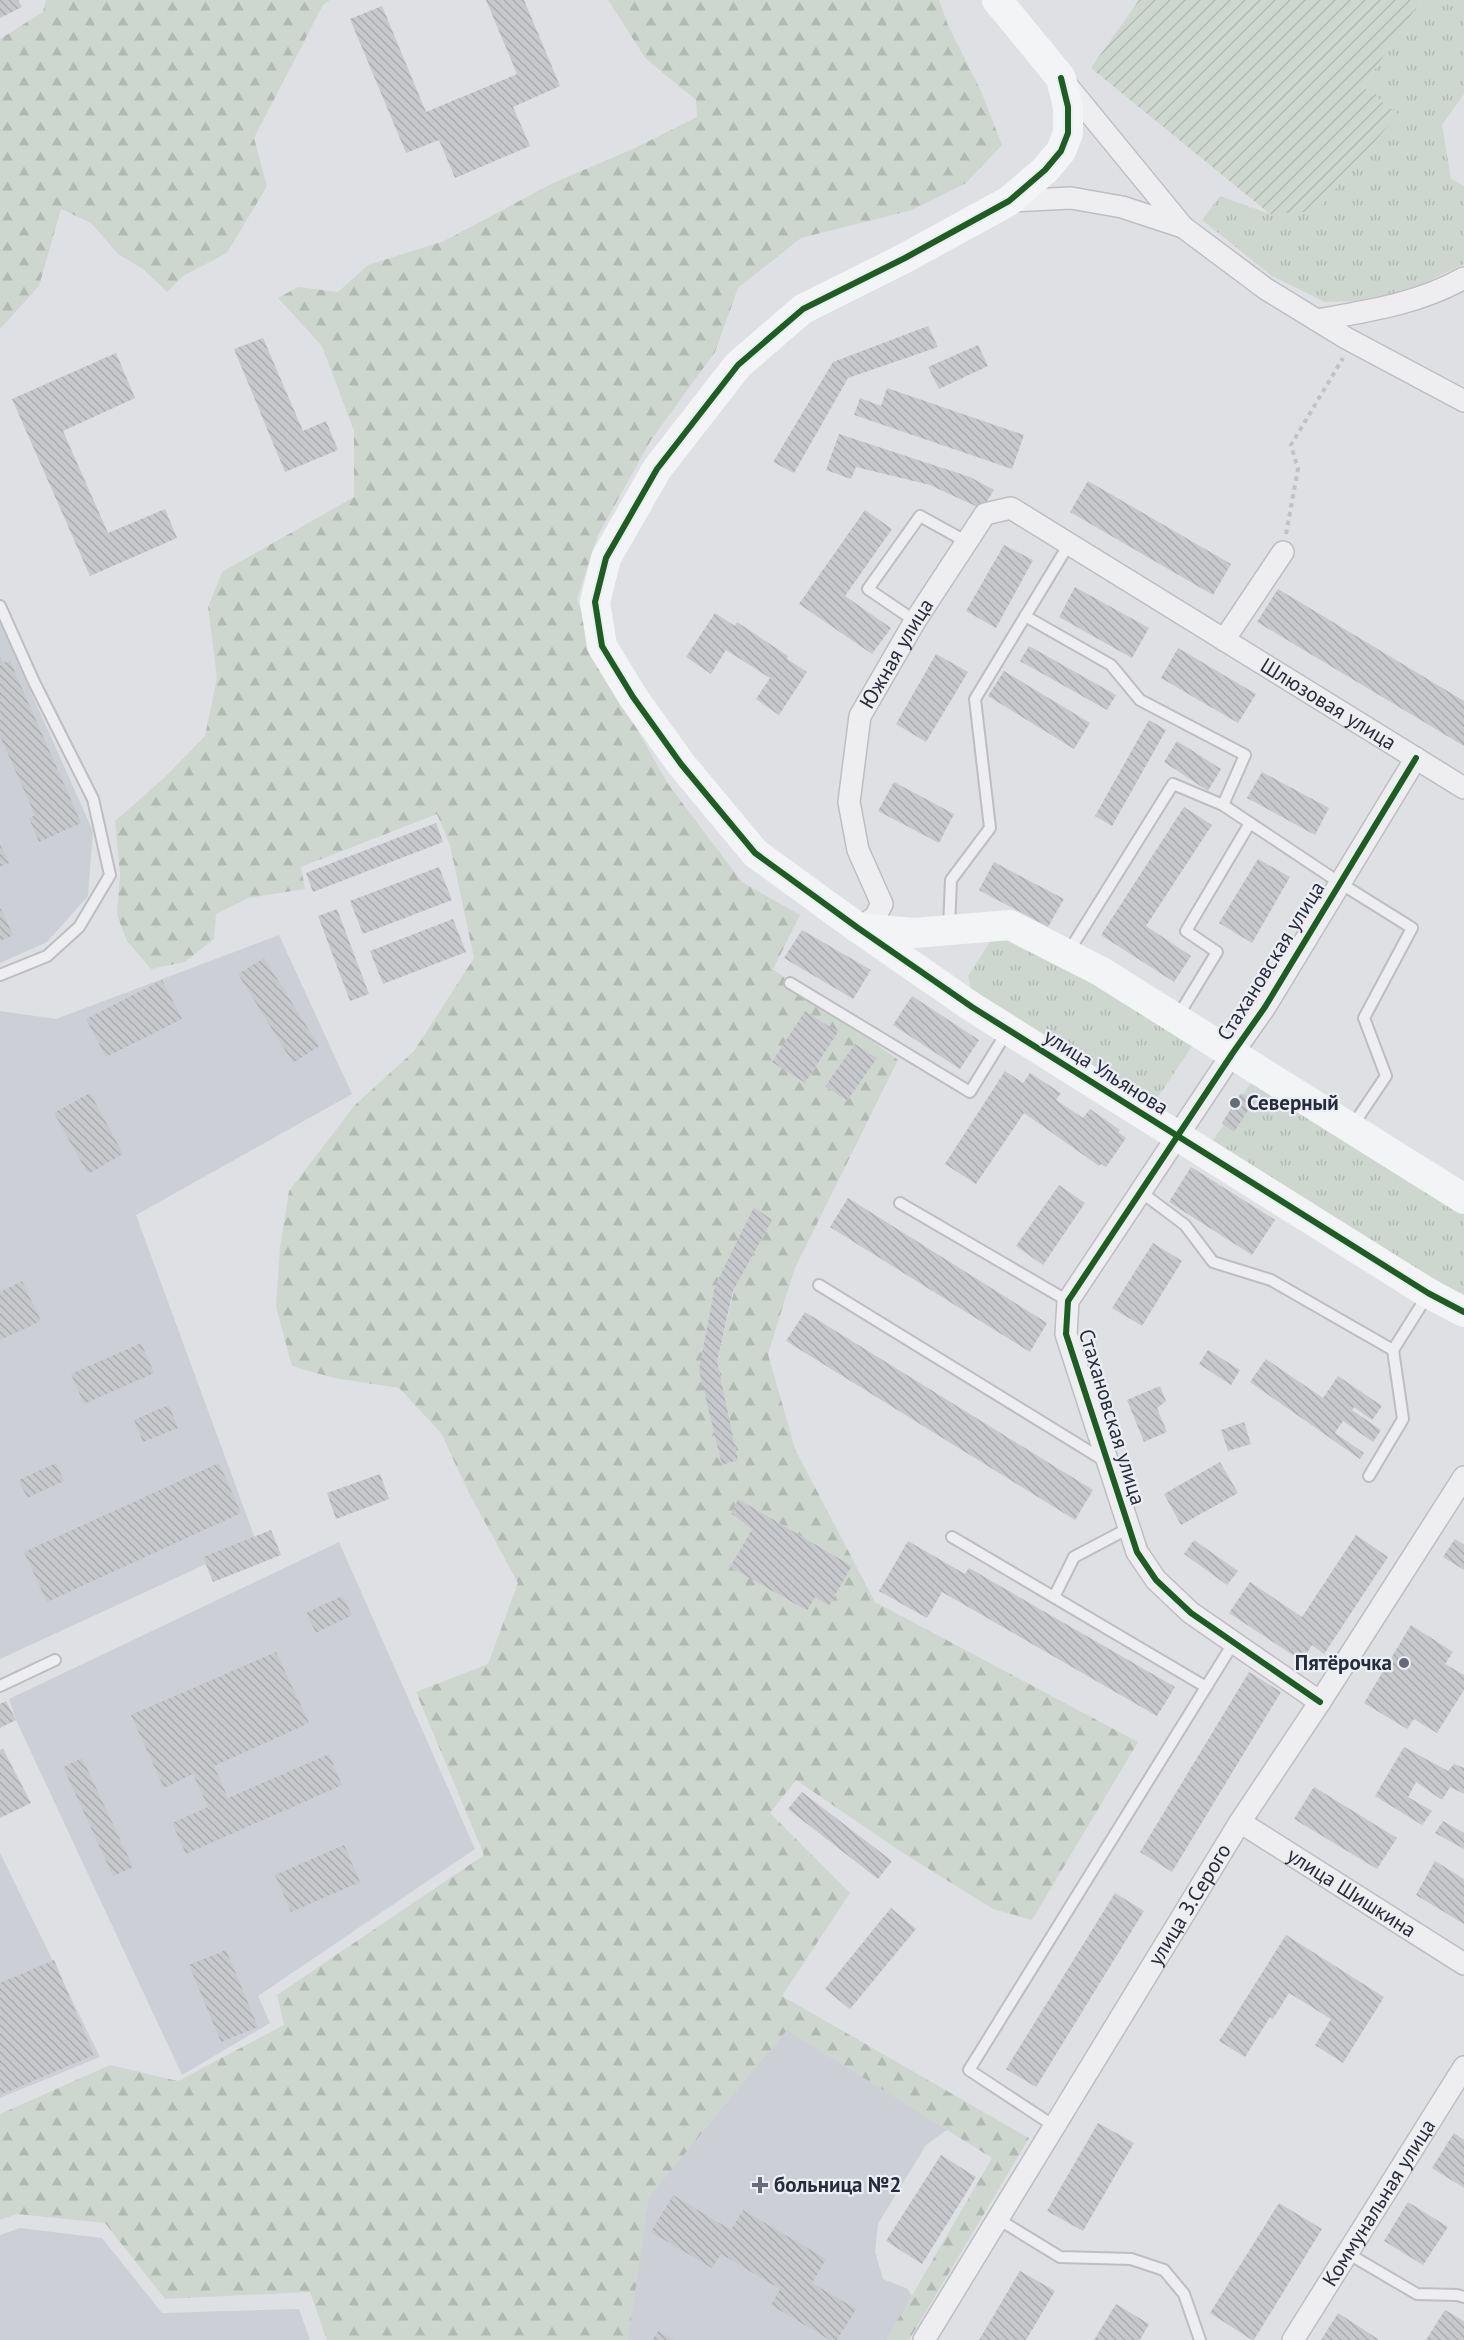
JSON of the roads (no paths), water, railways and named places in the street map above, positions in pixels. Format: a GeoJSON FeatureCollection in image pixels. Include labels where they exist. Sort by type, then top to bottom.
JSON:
{"type":"FeatureCollection","features":[{"type":"Feature","properties":{"kind":"street"},"geometry":{"type":"LineString","coordinates":[[997,0],[1183,226],[1266,289],[1353,342],[1464,401]]}},
{"type":"Feature","properties":{"kind":"street","name":"улица Ульянова"},"geometry":{"type":"LineString","coordinates":[[1061,78],[1068,107],[1068,133],[1060,151],[1045,170],[1008,201],[905,258],[803,309],[738,365],[657,469],[606,558],[595,602],[603,646],[633,697],[681,764],[755,853],[858,928],[1008,1030],[1428,1293],[1464,1312]]}},
{"type":"Feature","properties":{"kind":"street"},"geometry":{"type":"LineString","coordinates":[[1008,201],[1071,198],[1122,207],[1183,226]]}},
{"type":"Feature","properties":{"kind":"street"},"geometry":{"type":"LineString","coordinates":[[1317,320],[1409,302],[1464,278]]}},
{"type":"Feature","properties":{"kind":"street","name":"Южная улица"},"geometry":{"type":"LineString","coordinates":[[858,928],[875,917],[882,904],[858,850],[849,802],[860,716],[915,621],[985,514],[1011,508]]}},
{"type":"Feature","properties":{"kind":"street","name":"Шлюзовая улица"},"geometry":{"type":"LineString","coordinates":[[1011,508],[1464,788]]}},
{"type":"Feature","properties":{"kind":"street"},"geometry":{"type":"LineString","coordinates":[[1224,640],[1283,552]]}},
{"type":"Feature","properties":{"kind":"street","name":"Стахановская улица"},"geometry":{"type":"LineString","coordinates":[[1320,1702],[1191,1613],[1156,1580],[1137,1552],[1066,1334],[1068,1301],[1265,1007],[1416,758]]}},
{"type":"Feature","properties":{"kind":"street"},"geometry":{"type":"LineString","coordinates":[[858,928],[914,933],[1010,925],[1100,971],[1464,1199]]}},
{"type":"Feature","properties":{"kind":"street","name":"улица З.Серого"},"geometry":{"type":"LineString","coordinates":[[924,2340],[1240,1822],[1464,1477]]}},
{"type":"Feature","properties":{"kind":"street","name":"улица Шишкина"},"geometry":{"type":"LineString","coordinates":[[1240,1822],[1464,1964]]}},
{"type":"Feature","properties":{"kind":"street","name":"Коммунальная улица"},"geometry":{"type":"LineString","coordinates":[[1293,2340],[1464,2067]]}},
{"type":"Feature","properties":{"kind":"lane"},"geometry":{"type":"LineString","coordinates":[[915,621],[868,589],[920,516],[967,542]]}},
{"type":"Feature","properties":{"kind":"lane"},"geometry":{"type":"LineString","coordinates":[[948,930],[951,880],[990,828],[975,699],[1069,544]]}},
{"type":"Feature","properties":{"kind":"lane"},"geometry":{"type":"LineString","coordinates":[[0,606],[34,682],[93,799],[110,875],[79,927],[47,956],[0,975]]}},
{"type":"Feature","properties":{"kind":"lane"},"geometry":{"type":"LineString","coordinates":[[1025,616],[1111,665],[1140,700],[1245,755],[1223,805]]}},
{"type":"Feature","properties":{"kind":"lane"},"geometry":{"type":"LineString","coordinates":[[1067,954],[1173,784],[1223,805],[1412,928],[1364,1018],[1386,1076],[1351,1128]]}},
{"type":"Feature","properties":{"kind":"lane"},"geometry":{"type":"LineString","coordinates":[[1177,1019],[1216,952],[1186,931],[1250,823]]}},
{"type":"Feature","properties":{"kind":"lane"},"geometry":{"type":"LineString","coordinates":[[790,983],[970,1092],[1008,1030]]}},
{"type":"Feature","properties":{"kind":"lane"},"geometry":{"type":"LineString","coordinates":[[1142,1192],[1185,1225],[1212,1262],[1271,1280],[1393,1350]]}},
{"type":"Feature","properties":{"kind":"lane"},"geometry":{"type":"LineString","coordinates":[[900,1203],[1068,1301]]}},
{"type":"Feature","properties":{"kind":"lane"},"geometry":{"type":"LineString","coordinates":[[819,1285],[1108,1463]]}},
{"type":"Feature","properties":{"kind":"lane"},"geometry":{"type":"LineString","coordinates":[[1369,1476],[1403,1419],[1393,1350],[1428,1293]]}},
{"type":"Feature","properties":{"kind":"lane"},"geometry":{"type":"LineString","coordinates":[[1054,1597],[1074,1557],[1129,1528]]}},
{"type":"Feature","properties":{"kind":"lane"},"geometry":{"type":"LineString","coordinates":[[952,1537],[1206,1687]]}},
{"type":"Feature","properties":{"kind":"lane"},"geometry":{"type":"LineString","coordinates":[[1054,2126],[969,2070],[1234,1642]]}},
{"type":"Feature","properties":{"kind":"lane"},"geometry":{"type":"LineString","coordinates":[[0,1686],[55,1660]]}},
{"type":"Feature","properties":{"kind":"lane"},"geometry":{"type":"LineString","coordinates":[[998,2219],[1060,2258],[1131,2259],[1164,2270],[1184,2294],[1200,2340]]}},
{"type":"Feature","properties":{"kind":"lane"},"geometry":{"type":"LineString","coordinates":[[1347,2253],[1418,2294],[1464,2297]]}},
{"type":"Feature","properties":{"kind":"place","name":"Северный"},"geometry":{"type":"Point","coordinates":[1235,1103]}},
{"type":"Feature","properties":{"kind":"place","name":"Пятёрочка"},"geometry":{"type":"Point","coordinates":[1404,1663]}},
{"type":"Feature","properties":{"kind":"place","name":"больница №2"},"geometry":{"type":"Point","coordinates":[760,2185]}}]}
